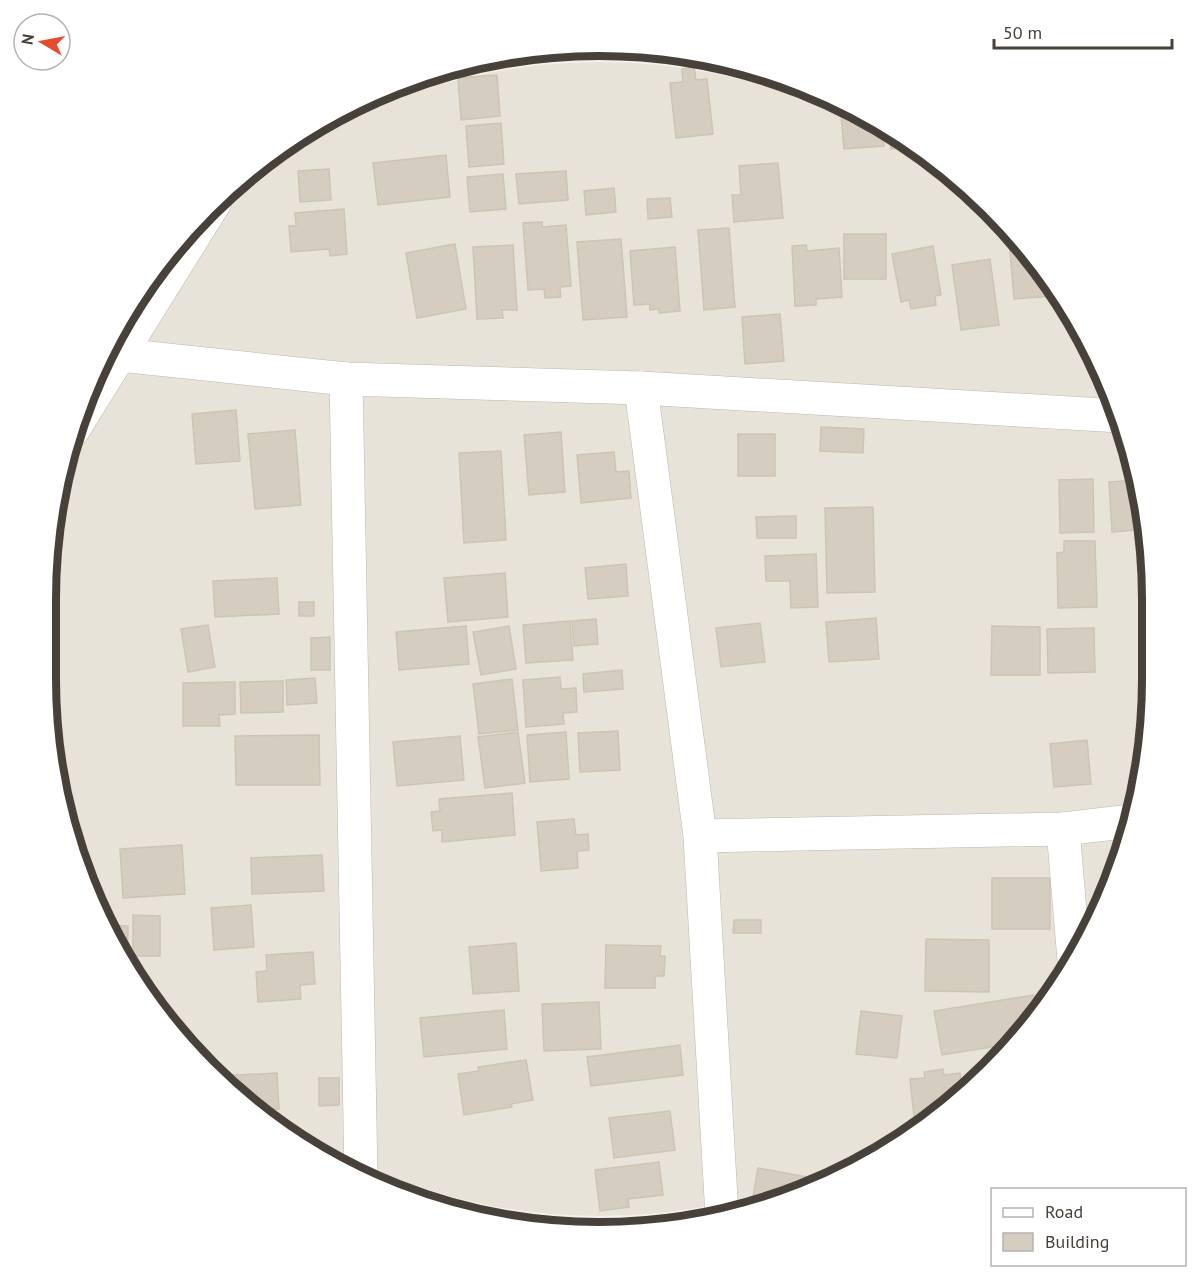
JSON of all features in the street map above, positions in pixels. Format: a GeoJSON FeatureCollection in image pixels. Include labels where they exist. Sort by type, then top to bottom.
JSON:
{"type":"FeatureCollection","features":[{"type":"Feature","properties":{"kind":"street"},"geometry":{"type":"LineString","coordinates":[[96,393],[192,239]]}},
{"type":"Feature","properties":{"kind":"street"},"geometry":{"type":"LineString","coordinates":[[120,355],[346,379],[641,388],[1111,415]]}},
{"type":"Feature","properties":{"kind":"street"},"geometry":{"type":"LineString","coordinates":[[346,379],[361,1167]]}},
{"type":"Feature","properties":{"kind":"street"},"geometry":{"type":"LineString","coordinates":[[641,388],[700,836],[722,1208]]}},
{"type":"Feature","properties":{"kind":"street"},"geometry":{"type":"LineString","coordinates":[[700,836],[1063,829],[1123,822]]}},
{"type":"Feature","properties":{"kind":"street"},"geometry":{"type":"LineString","coordinates":[[1063,829],[1073,945]]}},
{"type":"Feature","properties":{"kind":"shaded area"},"geometry":{"type":"Polygon","coordinates":[[[600,62],[657,65],[712,73],[767,87],[821,106],[872,130],[912,155],[957,190],[1008,241],[1030,268],[1070,327],[1086,359],[1114,424],[1124,458],[1138,528],[1141,563],[1142,679],[1138,750],[1124,820],[1114,854],[1070,951],[1051,981],[1008,1037],[957,1088],[930,1110],[872,1148],[821,1172],[767,1191],[712,1205],[657,1213],[600,1216],[543,1213],[488,1205],[433,1191],[379,1172],[328,1148],[280,1118],[241,1088],[190,1037],[168,1010],[128,951],[112,919],[84,854],[74,820],[60,750],[57,715],[56,599],[60,528],[74,458],[84,424],[128,327],[147,297],[190,241],[241,190],[262,173],[328,130],[379,106],[433,87],[488,73],[543,65],[600,62]]]}},
{"type":"Feature","properties":{"kind":"building"},"geometry":{"type":"Polygon","coordinates":[[[694,67],[696,80],[707,79],[713,134],[676,138],[670,83],[683,82],[682,69],[694,67]]]}},
{"type":"Feature","properties":{"kind":"building"},"geometry":{"type":"Polygon","coordinates":[[[497,75],[500,116],[461,120],[458,78],[497,75]]]}},
{"type":"Feature","properties":{"kind":"building"},"geometry":{"type":"Polygon","coordinates":[[[841,113],[883,136],[884,146],[844,149],[841,113]]]}},
{"type":"Feature","properties":{"kind":"building"},"geometry":{"type":"Polygon","coordinates":[[[501,123],[504,164],[469,167],[466,126],[501,123]]]}},
{"type":"Feature","properties":{"kind":"building"},"geometry":{"type":"Polygon","coordinates":[[[890,140],[903,148],[891,149],[890,140]]]}},
{"type":"Feature","properties":{"kind":"building"},"geometry":{"type":"Polygon","coordinates":[[[446,155],[450,197],[378,205],[373,163],[446,155]]]}},
{"type":"Feature","properties":{"kind":"building"},"geometry":{"type":"Polygon","coordinates":[[[778,163],[783,218],[734,222],[732,195],[741,195],[739,166],[778,163]]]}},
{"type":"Feature","properties":{"kind":"building"},"geometry":{"type":"Polygon","coordinates":[[[329,169],[331,200],[300,202],[298,171],[329,169]]]}},
{"type":"Feature","properties":{"kind":"building"},"geometry":{"type":"Polygon","coordinates":[[[566,171],[568,200],[519,204],[516,174],[566,171]]]}},
{"type":"Feature","properties":{"kind":"building"},"geometry":{"type":"Polygon","coordinates":[[[503,174],[506,209],[470,212],[467,177],[503,174]]]}},
{"type":"Feature","properties":{"kind":"building"},"geometry":{"type":"Polygon","coordinates":[[[614,188],[616,212],[586,215],[584,191],[614,188]]]}},
{"type":"Feature","properties":{"kind":"building"},"geometry":{"type":"Polygon","coordinates":[[[670,198],[672,217],[648,219],[647,199],[670,198]]]}},
{"type":"Feature","properties":{"kind":"building"},"geometry":{"type":"Polygon","coordinates":[[[344,209],[347,254],[330,256],[329,249],[291,252],[289,226],[296,226],[295,213],[344,209]]]}},
{"type":"Feature","properties":{"kind":"building"},"geometry":{"type":"Polygon","coordinates":[[[542,222],[542,227],[566,225],[571,286],[560,287],[561,297],[545,298],[544,289],[528,290],[523,223],[542,222]]]}},
{"type":"Feature","properties":{"kind":"building"},"geometry":{"type":"Polygon","coordinates":[[[729,228],[735,307],[704,310],[698,230],[729,228]]]}},
{"type":"Feature","properties":{"kind":"building"},"geometry":{"type":"Polygon","coordinates":[[[844,234],[886,234],[886,279],[844,279],[844,234]]]}},
{"type":"Feature","properties":{"kind":"building"},"geometry":{"type":"Polygon","coordinates":[[[621,239],[627,317],[583,320],[577,242],[621,239]]]}},
{"type":"Feature","properties":{"kind":"building"},"geometry":{"type":"Polygon","coordinates":[[[1009,242],[1050,296],[1014,299],[1009,242]]]}},
{"type":"Feature","properties":{"kind":"building"},"geometry":{"type":"Polygon","coordinates":[[[455,244],[466,309],[417,318],[406,253],[455,244]]]}},
{"type":"Feature","properties":{"kind":"building"},"geometry":{"type":"Polygon","coordinates":[[[513,245],[517,310],[502,310],[503,318],[477,319],[473,247],[513,245]]]}},
{"type":"Feature","properties":{"kind":"building"},"geometry":{"type":"Polygon","coordinates":[[[806,245],[807,251],[839,248],[842,297],[816,299],[816,305],[795,306],[792,246],[806,245]]]}},
{"type":"Feature","properties":{"kind":"building"},"geometry":{"type":"Polygon","coordinates":[[[933,246],[941,295],[935,296],[936,305],[911,309],[909,300],[901,302],[892,254],[933,246]]]}},
{"type":"Feature","properties":{"kind":"building"},"geometry":{"type":"Polygon","coordinates":[[[675,247],[680,311],[659,313],[659,309],[650,310],[650,304],[634,305],[630,251],[675,247]]]}},
{"type":"Feature","properties":{"kind":"building"},"geometry":{"type":"Polygon","coordinates":[[[990,259],[999,325],[961,330],[952,265],[990,259]]]}},
{"type":"Feature","properties":{"kind":"building"},"geometry":{"type":"Polygon","coordinates":[[[780,314],[784,361],[745,364],[742,317],[780,314]]]}},
{"type":"Feature","properties":{"kind":"building"},"geometry":{"type":"Polygon","coordinates":[[[236,410],[240,461],[196,464],[192,414],[236,410]]]}},
{"type":"Feature","properties":{"kind":"building"},"geometry":{"type":"Polygon","coordinates":[[[821,427],[864,429],[863,453],[820,451],[821,427]]]}},
{"type":"Feature","properties":{"kind":"building"},"geometry":{"type":"Polygon","coordinates":[[[295,430],[301,505],[255,509],[248,434],[295,430]]]}},
{"type":"Feature","properties":{"kind":"building"},"geometry":{"type":"Polygon","coordinates":[[[561,432],[565,492],[529,495],[524,435],[561,432]]]}},
{"type":"Feature","properties":{"kind":"building"},"geometry":{"type":"Polygon","coordinates":[[[738,434],[775,434],[775,476],[738,476],[738,434]]]}},
{"type":"Feature","properties":{"kind":"building"},"geometry":{"type":"Polygon","coordinates":[[[501,451],[506,540],[464,543],[459,453],[501,451]]]}},
{"type":"Feature","properties":{"kind":"building"},"geometry":{"type":"Polygon","coordinates":[[[614,452],[616,472],[629,471],[631,498],[581,503],[577,455],[614,452]]]}},
{"type":"Feature","properties":{"kind":"building"},"geometry":{"type":"Polygon","coordinates":[[[1093,479],[1094,532],[1060,533],[1059,480],[1093,479]]]}},
{"type":"Feature","properties":{"kind":"building"},"geometry":{"type":"Polygon","coordinates":[[[1129,481],[1138,530],[1112,532],[1109,482],[1129,481]]]}},
{"type":"Feature","properties":{"kind":"building"},"geometry":{"type":"Polygon","coordinates":[[[873,507],[875,592],[827,593],[825,508],[873,507]]]}},
{"type":"Feature","properties":{"kind":"building"},"geometry":{"type":"Polygon","coordinates":[[[796,516],[796,538],[757,538],[756,517],[796,516]]]}},
{"type":"Feature","properties":{"kind":"building"},"geometry":{"type":"Polygon","coordinates":[[[1064,541],[1095,541],[1097,607],[1058,608],[1057,553],[1064,552],[1064,541]]]}},
{"type":"Feature","properties":{"kind":"building"},"geometry":{"type":"Polygon","coordinates":[[[816,554],[818,607],[791,608],[790,581],[766,581],[765,556],[816,554]]]}},
{"type":"Feature","properties":{"kind":"building"},"geometry":{"type":"Polygon","coordinates":[[[626,564],[628,596],[588,599],[585,568],[626,564]]]}},
{"type":"Feature","properties":{"kind":"building"},"geometry":{"type":"Polygon","coordinates":[[[505,573],[508,617],[448,622],[444,578],[505,573]]]}},
{"type":"Feature","properties":{"kind":"building"},"geometry":{"type":"Polygon","coordinates":[[[277,578],[279,614],[215,617],[213,581],[277,578]]]}},
{"type":"Feature","properties":{"kind":"building"},"geometry":{"type":"Polygon","coordinates":[[[299,602],[314,602],[314,616],[299,616],[299,602]]]}},
{"type":"Feature","properties":{"kind":"building"},"geometry":{"type":"Polygon","coordinates":[[[876,618],[879,659],[829,662],[826,622],[876,618]]]}},
{"type":"Feature","properties":{"kind":"building"},"geometry":{"type":"Polygon","coordinates":[[[596,619],[598,644],[574,646],[572,621],[596,619]]]}},
{"type":"Feature","properties":{"kind":"building"},"geometry":{"type":"Polygon","coordinates":[[[570,621],[573,660],[526,663],[523,625],[570,621]]]}},
{"type":"Feature","properties":{"kind":"building"},"geometry":{"type":"Polygon","coordinates":[[[760,623],[765,662],[721,667],[716,628],[760,623]]]}},
{"type":"Feature","properties":{"kind":"building"},"geometry":{"type":"Polygon","coordinates":[[[208,625],[215,667],[188,672],[181,629],[208,625]]]}},
{"type":"Feature","properties":{"kind":"building"},"geometry":{"type":"Polygon","coordinates":[[[466,626],[469,664],[399,670],[396,632],[466,626]]]}},
{"type":"Feature","properties":{"kind":"building"},"geometry":{"type":"Polygon","coordinates":[[[509,626],[516,669],[481,675],[473,632],[509,626]]]}},
{"type":"Feature","properties":{"kind":"building"},"geometry":{"type":"Polygon","coordinates":[[[992,626],[1040,627],[1040,675],[991,675],[992,626]]]}},
{"type":"Feature","properties":{"kind":"building"},"geometry":{"type":"Polygon","coordinates":[[[1094,628],[1095,672],[1048,673],[1047,629],[1094,628]]]}},
{"type":"Feature","properties":{"kind":"building"},"geometry":{"type":"Polygon","coordinates":[[[330,637],[330,670],[311,670],[311,638],[330,637]]]}},
{"type":"Feature","properties":{"kind":"building"},"geometry":{"type":"Polygon","coordinates":[[[622,670],[623,689],[584,692],[583,674],[622,670]]]}},
{"type":"Feature","properties":{"kind":"building"},"geometry":{"type":"Polygon","coordinates":[[[560,677],[561,689],[576,688],[577,712],[563,713],[564,724],[526,727],[523,680],[560,677]]]}},
{"type":"Feature","properties":{"kind":"building"},"geometry":{"type":"Polygon","coordinates":[[[315,678],[317,703],[287,705],[286,680],[315,678]]]}},
{"type":"Feature","properties":{"kind":"building"},"geometry":{"type":"Polygon","coordinates":[[[512,679],[518,730],[479,734],[473,684],[512,679]]]}},
{"type":"Feature","properties":{"kind":"building"},"geometry":{"type":"Polygon","coordinates":[[[283,681],[283,712],[241,713],[240,682],[283,681]]]}},
{"type":"Feature","properties":{"kind":"building"},"geometry":{"type":"Polygon","coordinates":[[[235,682],[235,714],[219,715],[220,726],[183,726],[183,683],[235,682]]]}},
{"type":"Feature","properties":{"kind":"building"},"geometry":{"type":"Polygon","coordinates":[[[618,731],[620,770],[580,772],[578,733],[618,731]]]}},
{"type":"Feature","properties":{"kind":"building"},"geometry":{"type":"Polygon","coordinates":[[[518,732],[525,783],[485,788],[478,737],[518,732]]]}},
{"type":"Feature","properties":{"kind":"building"},"geometry":{"type":"Polygon","coordinates":[[[566,732],[569,779],[530,782],[527,735],[566,732]]]}},
{"type":"Feature","properties":{"kind":"building"},"geometry":{"type":"Polygon","coordinates":[[[319,735],[320,785],[236,785],[235,736],[319,735]]]}},
{"type":"Feature","properties":{"kind":"building"},"geometry":{"type":"Polygon","coordinates":[[[460,736],[464,780],[397,786],[393,742],[460,736]]]}},
{"type":"Feature","properties":{"kind":"building"},"geometry":{"type":"Polygon","coordinates":[[[1087,740],[1091,784],[1054,787],[1050,744],[1087,740]]]}},
{"type":"Feature","properties":{"kind":"building"},"geometry":{"type":"Polygon","coordinates":[[[512,793],[515,835],[442,842],[442,830],[433,831],[431,812],[440,811],[439,799],[512,793]]]}},
{"type":"Feature","properties":{"kind":"building"},"geometry":{"type":"Polygon","coordinates":[[[574,819],[576,835],[588,834],[589,850],[577,851],[578,868],[541,871],[537,822],[574,819]]]}},
{"type":"Feature","properties":{"kind":"building"},"geometry":{"type":"Polygon","coordinates":[[[182,845],[185,894],[123,898],[120,849],[182,845]]]}},
{"type":"Feature","properties":{"kind":"building"},"geometry":{"type":"Polygon","coordinates":[[[322,855],[324,891],[252,894],[251,858],[322,855]]]}},
{"type":"Feature","properties":{"kind":"building"},"geometry":{"type":"Polygon","coordinates":[[[992,878],[1050,878],[1050,929],[992,929],[992,878]]]}},
{"type":"Feature","properties":{"kind":"building"},"geometry":{"type":"Polygon","coordinates":[[[251,905],[254,947],[214,950],[211,908],[251,905]]]}},
{"type":"Feature","properties":{"kind":"building"},"geometry":{"type":"Polygon","coordinates":[[[133,915],[160,916],[160,956],[133,956],[133,915]]]}},
{"type":"Feature","properties":{"kind":"building"},"geometry":{"type":"Polygon","coordinates":[[[734,920],[761,920],[761,933],[733,933],[734,920]]]}},
{"type":"Feature","properties":{"kind":"building"},"geometry":{"type":"Polygon","coordinates":[[[115,925],[128,926],[127,950],[115,925]]]}},
{"type":"Feature","properties":{"kind":"building"},"geometry":{"type":"Polygon","coordinates":[[[926,939],[989,940],[989,992],[925,991],[926,939]]]}},
{"type":"Feature","properties":{"kind":"building"},"geometry":{"type":"Polygon","coordinates":[[[516,943],[519,991],[473,994],[469,947],[516,943]]]}},
{"type":"Feature","properties":{"kind":"building"},"geometry":{"type":"Polygon","coordinates":[[[606,945],[661,946],[660,956],[665,956],[664,976],[655,976],[655,988],[605,988],[606,945]]]}},
{"type":"Feature","properties":{"kind":"building"},"geometry":{"type":"Polygon","coordinates":[[[313,952],[315,984],[300,985],[301,999],[258,1002],[256,972],[267,971],[266,955],[313,952]]]}},
{"type":"Feature","properties":{"kind":"building"},"geometry":{"type":"Polygon","coordinates":[[[1034,995],[1035,1003],[1000,1046],[942,1055],[934,1011],[1034,995]]]}},
{"type":"Feature","properties":{"kind":"building"},"geometry":{"type":"Polygon","coordinates":[[[599,1002],[601,1049],[544,1051],[542,1004],[599,1002]]]}},
{"type":"Feature","properties":{"kind":"building"},"geometry":{"type":"Polygon","coordinates":[[[504,1010],[507,1049],[424,1057],[420,1018],[504,1010]]]}},
{"type":"Feature","properties":{"kind":"building"},"geometry":{"type":"Polygon","coordinates":[[[861,1011],[902,1016],[897,1058],[856,1054],[861,1011]]]}},
{"type":"Feature","properties":{"kind":"building"},"geometry":{"type":"Polygon","coordinates":[[[680,1045],[683,1075],[591,1086],[587,1057],[680,1045]]]}},
{"type":"Feature","properties":{"kind":"building"},"geometry":{"type":"Polygon","coordinates":[[[526,1060],[533,1100],[511,1104],[512,1107],[464,1115],[458,1074],[479,1071],[478,1067],[526,1060]]]}},
{"type":"Feature","properties":{"kind":"building"},"geometry":{"type":"Polygon","coordinates":[[[943,1069],[944,1075],[960,1073],[961,1084],[923,1115],[914,1116],[910,1079],[925,1078],[924,1072],[943,1069]]]}},
{"type":"Feature","properties":{"kind":"building"},"geometry":{"type":"Polygon","coordinates":[[[277,1073],[279,1109],[267,1109],[228,1075],[277,1073]]]}},
{"type":"Feature","properties":{"kind":"building"},"geometry":{"type":"Polygon","coordinates":[[[319,1078],[339,1078],[339,1105],[319,1106],[319,1078]]]}},
{"type":"Feature","properties":{"kind":"building"},"geometry":{"type":"Polygon","coordinates":[[[670,1111],[675,1150],[614,1158],[609,1118],[670,1111]]]}},
{"type":"Feature","properties":{"kind":"building"},"geometry":{"type":"Polygon","coordinates":[[[659,1162],[663,1195],[628,1199],[629,1207],[600,1211],[595,1170],[659,1162]]]}},
{"type":"Feature","properties":{"kind":"building"},"geometry":{"type":"Polygon","coordinates":[[[758,1168],[808,1177],[807,1181],[752,1200],[758,1168]]]}}]}
